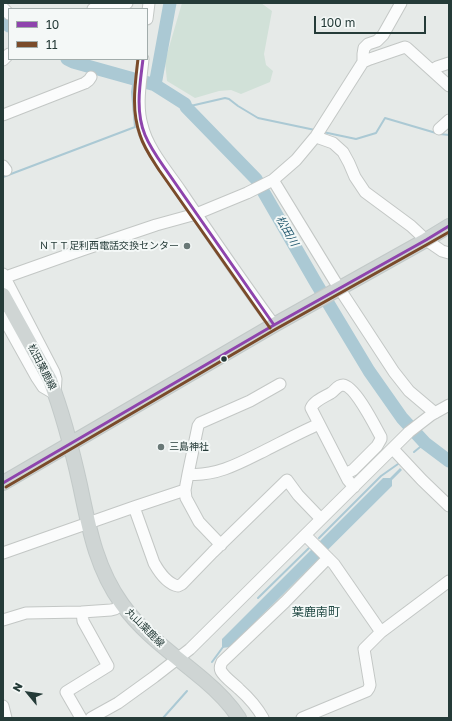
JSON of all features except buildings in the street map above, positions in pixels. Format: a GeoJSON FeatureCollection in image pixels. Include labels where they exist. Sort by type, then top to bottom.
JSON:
{"type":"FeatureCollection","features":[{"type":"Feature","properties":{"kind":"main road"},"geometry":{"type":"LineString","coordinates":[[6,479],[70,444],[308,305],[449,226]]}},
{"type":"Feature","properties":{"kind":"main road","name":"松田葉鹿線"},"geometry":{"type":"LineString","coordinates":[[3,295],[50,380],[70,444]]}},
{"type":"Feature","properties":{"kind":"main road","name":"丸山葉鹿線"},"geometry":{"type":"LineString","coordinates":[[70,444],[93,545],[108,581],[122,604],[144,630],[216,691],[239,718]]}},
{"type":"Feature","properties":{"kind":"street"},"geometry":{"type":"LineString","coordinates":[[99,8],[127,3]]}},
{"type":"Feature","properties":{"kind":"street"},"geometry":{"type":"LineString","coordinates":[[363,62],[362,54],[364,48],[368,44],[377,41],[383,35],[401,3]]}},
{"type":"Feature","properties":{"kind":"street"},"geometry":{"type":"LineString","coordinates":[[3,317],[43,387],[55,394],[56,379],[54,372],[4,277],[156,225],[196,214],[247,193],[271,181],[296,160],[316,136],[363,62],[405,47],[449,86]]}},
{"type":"Feature","properties":{"kind":"street"},"geometry":{"type":"LineString","coordinates":[[143,60],[140,85],[140,115],[147,141],[274,325]]}},
{"type":"Feature","properties":{"kind":"street"},"geometry":{"type":"LineString","coordinates":[[432,70],[437,66],[449,62]]}},
{"type":"Feature","properties":{"kind":"street"},"geometry":{"type":"LineString","coordinates":[[3,115],[85,83],[91,77]]}},
{"type":"Feature","properties":{"kind":"street"},"geometry":{"type":"LineString","coordinates":[[439,130],[449,120]]}},
{"type":"Feature","properties":{"kind":"street"},"geometry":{"type":"LineString","coordinates":[[316,136],[333,143],[343,152],[355,177],[365,192],[411,226],[426,240],[442,251],[449,253]]}},
{"type":"Feature","properties":{"kind":"street"},"geometry":{"type":"LineString","coordinates":[[271,181],[337,289],[394,372],[409,391],[433,414]]}},
{"type":"Feature","properties":{"kind":"street"},"geometry":{"type":"LineString","coordinates":[[220,545],[199,522],[186,498],[185,490],[196,429],[200,423],[250,401],[280,384]]}},
{"type":"Feature","properties":{"kind":"street"},"geometry":{"type":"LineString","coordinates":[[345,474],[353,470],[377,446],[381,439],[366,409],[351,389],[343,385],[336,388],[333,392],[312,405],[311,408],[348,480],[354,487]]}},
{"type":"Feature","properties":{"kind":"street"},"geometry":{"type":"LineString","coordinates":[[91,718],[118,703],[190,649],[401,440],[433,414],[449,405]]}},
{"type":"Feature","properties":{"kind":"street"},"geometry":{"type":"LineString","coordinates":[[188,474],[196,475],[208,473],[234,466],[319,424]]}},
{"type":"Feature","properties":{"kind":"street"},"geometry":{"type":"LineString","coordinates":[[393,449],[449,506]]}},
{"type":"Feature","properties":{"kind":"street"},"geometry":{"type":"LineString","coordinates":[[134,507],[154,564],[160,573],[176,586],[182,584],[287,480],[298,495],[321,519]]}},
{"type":"Feature","properties":{"kind":"street"},"geometry":{"type":"LineString","coordinates":[[3,553],[185,490]]}},
{"type":"Feature","properties":{"kind":"street"},"geometry":{"type":"LineString","coordinates":[[305,535],[334,564],[381,632]]}},
{"type":"Feature","properties":{"kind":"street"},"geometry":{"type":"LineString","coordinates":[[264,718],[244,693],[222,673],[220,667],[222,662],[285,602],[326,556]]}},
{"type":"Feature","properties":{"kind":"street"},"geometry":{"type":"LineString","coordinates":[[302,718],[367,691],[370,685],[364,649],[381,632],[449,581]]}},
{"type":"Feature","properties":{"kind":"street"},"geometry":{"type":"LineString","coordinates":[[3,620],[26,614],[111,610],[122,604]]}},
{"type":"Feature","properties":{"kind":"street"},"geometry":{"type":"LineString","coordinates":[[82,612],[83,621],[108,666],[66,692],[82,718]]}},
{"type":"Feature","properties":{"kind":"street"},"geometry":{"type":"LineString","coordinates":[[3,706],[6,718]]}},
{"type":"Feature","properties":{"kind":"shaded area"},"geometry":{"type":"Polygon","coordinates":[[[182,3],[261,3],[272,11],[264,54],[266,65],[273,71],[270,82],[241,94],[231,90],[219,91],[195,98],[167,81],[165,61],[182,3]]]}},
{"type":"Feature","properties":{"kind":"water"},"geometry":{"type":"Polygon","coordinates":[[[400,468],[402,470],[392,480],[392,486],[230,647],[222,648],[222,639],[383,478],[390,478],[400,468]]]}},
{"type":"Feature","properties":{"kind":"waterway","name":"松田川"},"geometry":{"type":"LineString","coordinates":[[170,3],[155,85],[185,104],[186,107],[256,179],[369,371],[402,418],[425,443],[449,461]]}},
{"type":"Feature","properties":{"kind":"waterway"},"geometry":{"type":"LineString","coordinates":[[3,21],[8,25]]}},
{"type":"Feature","properties":{"kind":"waterway"},"geometry":{"type":"LineString","coordinates":[[69,60],[152,84]]}},
{"type":"Feature","properties":{"kind":"waterway"},"geometry":{"type":"LineString","coordinates":[[3,177],[135,127],[132,92],[134,78]]}},
{"type":"Feature","properties":{"kind":"waterway"},"geometry":{"type":"LineString","coordinates":[[186,107],[225,98],[229,99],[258,118],[315,130]]}},
{"type":"Feature","properties":{"kind":"waterway"},"geometry":{"type":"LineString","coordinates":[[323,132],[356,139],[376,133],[385,118],[436,133]]}},
{"type":"Feature","properties":{"kind":"waterway"},"geometry":{"type":"LineString","coordinates":[[440,134],[449,135]]}},
{"type":"Feature","properties":{"kind":"waterway"},"geometry":{"type":"LineString","coordinates":[[414,452],[425,443]]}},
{"type":"Feature","properties":{"kind":"waterway"},"geometry":{"type":"LineString","coordinates":[[319,538],[381,476],[398,464]]}},
{"type":"Feature","properties":{"kind":"waterway"},"geometry":{"type":"LineString","coordinates":[[258,598],[309,548]]}},
{"type":"Feature","properties":{"kind":"waterway"},"geometry":{"type":"LineString","coordinates":[[212,662],[223,647]]}},
{"type":"Feature","properties":{"kind":"waterway"},"geometry":{"type":"LineString","coordinates":[[163,718],[187,691]]}},
{"type":"Feature","properties":{"kind":"transit line","name":"11"},"geometry":{"type":"LineString","coordinates":[[138,60],[135,88],[135,116],[140,135],[148,153],[270,328]]}},
{"type":"Feature","properties":{"kind":"transit line","name":"10"},"geometry":{"type":"LineString","coordinates":[[143,60],[139,107],[142,126],[151,148],[274,325]]}},
{"type":"Feature","properties":{"kind":"transit line","name":"10"},"geometry":{"type":"LineString","coordinates":[[3,483],[274,325],[449,226]]}},
{"type":"Feature","properties":{"kind":"transit line","name":"11"},"geometry":{"type":"LineString","coordinates":[[6,487],[276,329],[449,232]]}},
{"type":"Feature","properties":{"kind":"place","name":"ＮＴＴ足利西電話交換センター"},"geometry":{"type":"Point","coordinates":[187,246]}},
{"type":"Feature","properties":{"kind":"place","name":"三島神社"},"geometry":{"type":"Point","coordinates":[161,447]}},
{"type":"Feature","properties":{"kind":"district","name":"葉鹿南町"},"geometry":{"type":"Point","coordinates":[316,612]}}]}
